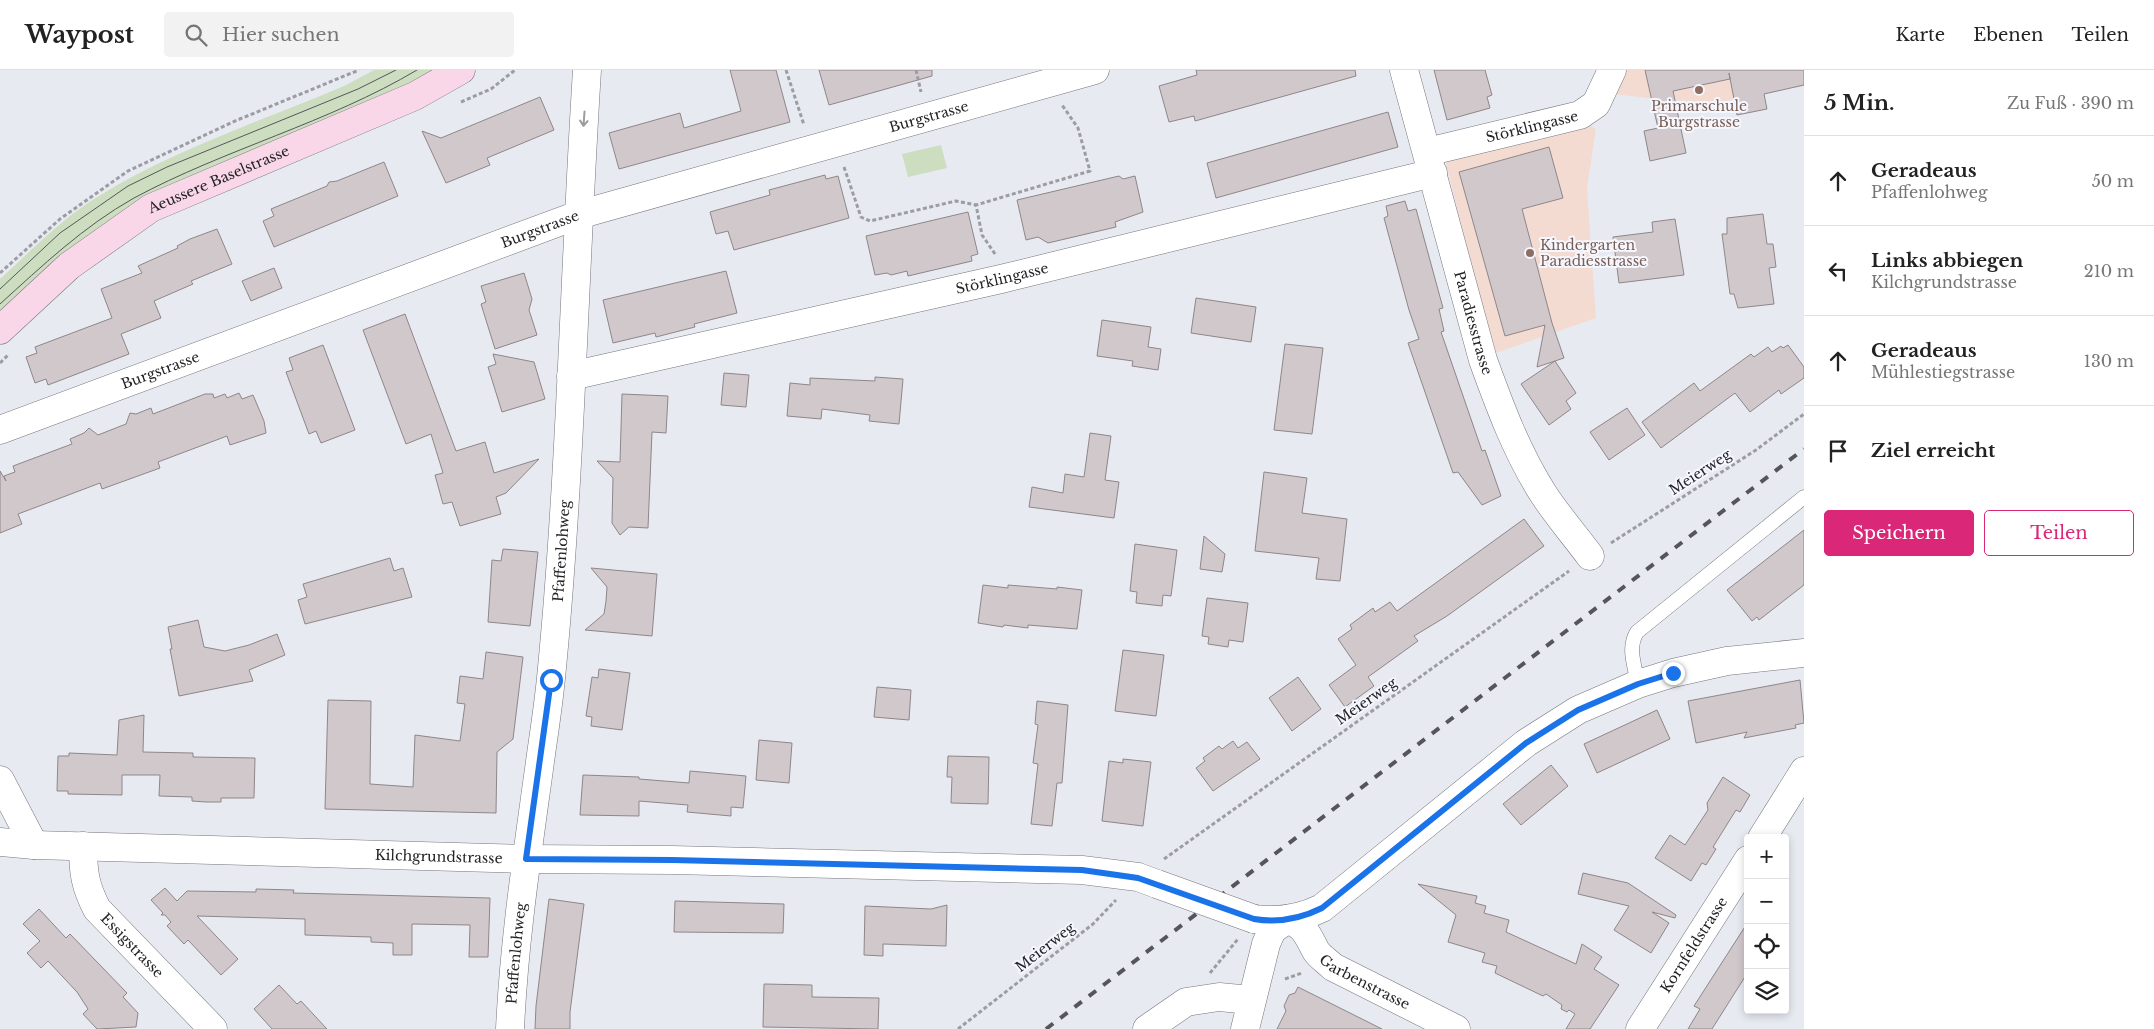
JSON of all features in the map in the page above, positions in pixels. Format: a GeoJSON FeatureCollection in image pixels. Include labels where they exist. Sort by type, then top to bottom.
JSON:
{"type":"FeatureCollection","features":[{"type":"Feature","properties":{"kind":"main road","name":"Aeussere Baselstrasse"},"geometry":{"type":"LineString","coordinates":[[7,340],[69,266],[150,208],[415,96],[461,70]]}},
{"type":"Feature","properties":{"kind":"street","name":"Pfaffenlohweg"},"geometry":{"type":"LineString","coordinates":[[510,1029],[511,997],[526,859],[551,680],[567,473],[578,215],[587,70]]}},
{"type":"Feature","properties":{"kind":"street","name":"Burgstrasse"},"geometry":{"type":"LineString","coordinates":[[0,430],[578,215],[1095,70]]}},
{"type":"Feature","properties":{"kind":"street","name":"Paradiesstrasse"},"geometry":{"type":"LineString","coordinates":[[1404,70],[1483,360],[1509,431],[1544,495],[1590,556]]}},
{"type":"Feature","properties":{"kind":"street","name":"Störklingasse"},"geometry":{"type":"LineString","coordinates":[[571,376],[1001,279],[1430,162],[1580,115],[1596,104],[1612,70]]}},
{"type":"Feature","properties":{"kind":"street","name":"Kilchgrundstrasse"},"geometry":{"type":"LineString","coordinates":[[0,842],[34,845],[526,859],[672,860],[1082,870],[1147,881],[1254,919],[1270,921],[1306,916],[1322,908],[1526,743],[1578,710],[1638,684],[1673,673],[1727,661],[1804,653]]}},
{"type":"Feature","properties":{"kind":"street"},"geometry":{"type":"LineString","coordinates":[[1765,834],[1804,772]]}},
{"type":"Feature","properties":{"kind":"street"},"geometry":{"type":"LineString","coordinates":[[0,780],[34,845]]}},
{"type":"Feature","properties":{"kind":"street","name":"Essigstrasse"},"geometry":{"type":"LineString","coordinates":[[84,846],[83,874],[88,892],[97,910],[212,1029]]}},
{"type":"Feature","properties":{"kind":"street","name":"Kornfeldstrasse"},"geometry":{"type":"LineString","coordinates":[[1640,1029],[1744,866]]}},
{"type":"Feature","properties":{"kind":"street"},"geometry":{"type":"LineString","coordinates":[[1244,1029],[1266,944],[1272,930],[1288,919]]}},
{"type":"Feature","properties":{"kind":"street","name":"Garbenstrasse"},"geometry":{"type":"LineString","coordinates":[[1288,919],[1303,927],[1311,938],[1317,952],[1333,967],[1456,1029]]}},
{"type":"Feature","properties":{"kind":"street"},"geometry":{"type":"LineString","coordinates":[[1147,1029],[1186,1002],[1219,997],[1251,1000]]}},
{"type":"Feature","properties":{"kind":"lane"},"geometry":{"type":"LineString","coordinates":[[1638,684],[1631,648],[1637,632],[1804,496]]}},
{"type":"Feature","properties":{"kind":"path"},"geometry":{"type":"LineString","coordinates":[[0,273],[60,219],[128,171],[235,121],[358,70]]}},
{"type":"Feature","properties":{"kind":"path"},"geometry":{"type":"LineString","coordinates":[[457,104],[491,88],[515,70]]}},
{"type":"Feature","properties":{"kind":"path"},"geometry":{"type":"LineString","coordinates":[[786,70],[860,217],[870,221],[956,201],[976,205],[1090,171],[1078,128],[1058,100]]}},
{"type":"Feature","properties":{"kind":"path"},"geometry":{"type":"LineString","coordinates":[[976,205],[982,235],[994,251],[1001,279]]}},
{"type":"Feature","properties":{"kind":"path"},"geometry":{"type":"LineString","coordinates":[[0,363],[7,340]]}},
{"type":"Feature","properties":{"kind":"path","name":"Meierweg"},"geometry":{"type":"LineString","coordinates":[[958,1029],[1147,881],[1590,556],[1756,450],[1804,414]]}},
{"type":"Feature","properties":{"kind":"path"},"geometry":{"type":"LineString","coordinates":[[1186,1002],[1254,919]]}},
{"type":"Feature","properties":{"kind":"shaded area","name":"Primarschule Burgstrasse"},"geometry":{"type":"Polygon","coordinates":[[[1622,70],[1804,70],[1804,86],[1721,102],[1667,100],[1612,94],[1622,70]]]}},
{"type":"Feature","properties":{"kind":"shaded area","name":"Kindergarten Paradiesstrasse"},"geometry":{"type":"Polygon","coordinates":[[[1590,125],[1596,129],[1587,188],[1596,318],[1493,354],[1446,163],[1448,156],[1590,125]]]}},
{"type":"Feature","properties":{"kind":"green space"},"geometry":{"type":"Polygon","coordinates":[[[374,70],[436,70],[412,85],[259,148],[0,313],[0,279],[47,235],[85,205],[127,179],[157,164],[219,136],[344,86],[374,70]]]}},
{"type":"Feature","properties":{"kind":"green space"},"geometry":{"type":"Polygon","coordinates":[[[941,145],[947,168],[908,177],[902,154],[941,145]]]}},
{"type":"Feature","properties":{"kind":"building"},"geometry":{"type":"Polygon","coordinates":[[[730,70],[776,70],[790,122],[619,169],[609,133],[680,113],[684,128],[741,111],[730,70]]]}},
{"type":"Feature","properties":{"kind":"building"},"geometry":{"type":"Polygon","coordinates":[[[819,70],[932,70],[932,76],[829,105],[819,70]]]}},
{"type":"Feature","properties":{"kind":"building"},"geometry":{"type":"Polygon","coordinates":[[[1196,70],[1355,70],[1356,76],[1195,121],[1194,116],[1169,122],[1159,86],[1197,75],[1196,70]]]}},
{"type":"Feature","properties":{"kind":"building"},"geometry":{"type":"Polygon","coordinates":[[[1434,70],[1485,70],[1492,95],[1487,97],[1490,108],[1447,120],[1434,70]]]}},
{"type":"Feature","properties":{"kind":"building"},"geometry":{"type":"Polygon","coordinates":[[[1645,70],[1804,70],[1804,85],[1764,94],[1767,109],[1737,115],[1729,73],[1730,79],[1673,91],[1686,153],[1650,161],[1644,131],[1658,128],[1645,70]]]}},
{"type":"Feature","properties":{"kind":"building"},"geometry":{"type":"Polygon","coordinates":[[[540,97],[554,130],[487,158],[490,165],[446,183],[422,131],[441,138],[540,97]]]}},
{"type":"Feature","properties":{"kind":"building"},"geometry":{"type":"Polygon","coordinates":[[[1388,112],[1398,147],[1216,198],[1207,163],[1388,112]]]}},
{"type":"Feature","properties":{"kind":"building"},"geometry":{"type":"Polygon","coordinates":[[[1549,147],[1563,198],[1522,209],[1552,323],[1564,358],[1537,367],[1545,325],[1505,336],[1459,172],[1549,147]]]}},
{"type":"Feature","properties":{"kind":"building"},"geometry":{"type":"Polygon","coordinates":[[[384,162],[398,196],[274,247],[263,221],[274,216],[271,209],[327,186],[329,182],[337,181],[384,162]]]}},
{"type":"Feature","properties":{"kind":"building"},"geometry":{"type":"Polygon","coordinates":[[[825,175],[826,179],[838,176],[849,218],[734,250],[728,231],[716,234],[710,212],[770,195],[769,190],[825,175]]]}},
{"type":"Feature","properties":{"kind":"building"},"geometry":{"type":"Polygon","coordinates":[[[1119,176],[1123,179],[1135,176],[1143,212],[1115,222],[1116,227],[1048,243],[1038,237],[1026,240],[1017,200],[1119,176]]]}},
{"type":"Feature","properties":{"kind":"building"},"geometry":{"type":"Polygon","coordinates":[[[1405,201],[1408,211],[1416,209],[1443,308],[1439,309],[1444,331],[1441,332],[1482,451],[1485,450],[1501,496],[1482,505],[1458,472],[1453,473],[1408,343],[1419,339],[1409,310],[1384,218],[1388,216],[1386,206],[1405,201]]]}},
{"type":"Feature","properties":{"kind":"building"},"geometry":{"type":"Polygon","coordinates":[[[968,212],[978,254],[971,256],[972,261],[908,276],[907,271],[891,275],[887,273],[875,275],[866,236],[968,212]]]}},
{"type":"Feature","properties":{"kind":"building"},"geometry":{"type":"Polygon","coordinates":[[[1763,214],[1767,244],[1773,244],[1776,267],[1769,268],[1774,304],[1738,308],[1734,294],[1730,294],[1722,234],[1727,234],[1727,218],[1763,214]]]}},
{"type":"Feature","properties":{"kind":"building"},"geometry":{"type":"Polygon","coordinates":[[[1675,219],[1684,275],[1619,283],[1613,237],[1653,232],[1652,222],[1675,219]]]}},
{"type":"Feature","properties":{"kind":"building"},"geometry":{"type":"Polygon","coordinates":[[[217,229],[232,264],[191,281],[193,284],[154,301],[161,318],[121,334],[129,354],[48,385],[46,379],[35,383],[26,357],[37,353],[35,347],[112,318],[101,289],[142,273],[138,266],[178,248],[177,246],[190,239],[217,229]]]}},
{"type":"Feature","properties":{"kind":"building"},"geometry":{"type":"Polygon","coordinates":[[[274,268],[282,288],[251,301],[242,281],[274,268]]]}},
{"type":"Feature","properties":{"kind":"building"},"geometry":{"type":"Polygon","coordinates":[[[726,271],[737,313],[694,324],[695,327],[656,337],[655,333],[613,343],[603,300],[726,271]]]}},
{"type":"Feature","properties":{"kind":"building"},"geometry":{"type":"Polygon","coordinates":[[[524,273],[532,299],[529,310],[537,335],[495,349],[481,304],[486,302],[481,286],[524,273]]]}},
{"type":"Feature","properties":{"kind":"building"},"geometry":{"type":"Polygon","coordinates":[[[1196,298],[1256,307],[1251,342],[1191,333],[1196,298]]]}},
{"type":"Feature","properties":{"kind":"building"},"geometry":{"type":"Polygon","coordinates":[[[405,314],[456,451],[485,442],[494,473],[539,459],[506,493],[496,497],[501,514],[460,526],[452,502],[443,504],[435,475],[443,473],[431,434],[406,444],[363,330],[405,314]]]}},
{"type":"Feature","properties":{"kind":"building"},"geometry":{"type":"Polygon","coordinates":[[[1102,320],[1151,327],[1148,347],[1161,349],[1158,370],[1132,366],[1133,361],[1097,356],[1102,320]]]}},
{"type":"Feature","properties":{"kind":"building"},"geometry":{"type":"Polygon","coordinates":[[[1285,344],[1323,348],[1312,434],[1274,430],[1285,344]]]}},
{"type":"Feature","properties":{"kind":"building"},"geometry":{"type":"Polygon","coordinates":[[[323,345],[355,430],[321,443],[316,431],[309,434],[286,372],[293,370],[289,358],[323,345]]]}},
{"type":"Feature","properties":{"kind":"building"},"geometry":{"type":"Polygon","coordinates":[[[1788,345],[1804,367],[1804,378],[1781,394],[1779,390],[1750,412],[1735,393],[1661,448],[1642,422],[1694,383],[1700,391],[1751,354],[1754,357],[1768,347],[1772,352],[1781,346],[1783,348],[1788,345]]]}},
{"type":"Feature","properties":{"kind":"building"},"geometry":{"type":"Polygon","coordinates":[[[493,354],[534,362],[545,399],[502,412],[488,367],[496,364],[493,354]]]}},
{"type":"Feature","properties":{"kind":"building"},"geometry":{"type":"Polygon","coordinates":[[[1555,361],[1576,393],[1566,401],[1571,409],[1549,425],[1521,384],[1555,361]]]}},
{"type":"Feature","properties":{"kind":"building"},"geometry":{"type":"Polygon","coordinates":[[[724,373],[749,375],[746,407],[721,405],[724,373]]]}},
{"type":"Feature","properties":{"kind":"building"},"geometry":{"type":"Polygon","coordinates":[[[875,377],[903,379],[899,424],[869,421],[870,415],[822,409],[821,419],[787,416],[790,383],[810,385],[810,378],[875,381],[875,377]]]}},
{"type":"Feature","properties":{"kind":"building"},"geometry":{"type":"Polygon","coordinates":[[[239,393],[242,399],[253,395],[264,421],[266,433],[230,445],[227,436],[158,462],[160,468],[102,489],[100,483],[18,514],[22,524],[0,533],[0,471],[6,481],[4,476],[15,472],[13,466],[72,444],[70,439],[84,433],[89,428],[98,435],[126,424],[130,413],[136,414],[151,408],[153,414],[205,394],[213,394],[214,398],[225,394],[227,398],[239,393]]]}},
{"type":"Feature","properties":{"kind":"building"},"geometry":{"type":"Polygon","coordinates":[[[622,394],[668,396],[666,433],[652,432],[648,528],[629,527],[620,535],[612,523],[613,478],[597,461],[620,462],[622,394]]]}},
{"type":"Feature","properties":{"kind":"building"},"geometry":{"type":"Polygon","coordinates":[[[1627,408],[1645,435],[1609,460],[1590,432],[1627,408]]]}},
{"type":"Feature","properties":{"kind":"building"},"geometry":{"type":"Polygon","coordinates":[[[1090,433],[1111,436],[1105,480],[1119,482],[1114,518],[1029,507],[1032,487],[1063,493],[1065,474],[1084,477],[1090,433]]]}},
{"type":"Feature","properties":{"kind":"building"},"geometry":{"type":"Polygon","coordinates":[[[1264,472],[1307,478],[1302,513],[1347,519],[1340,581],[1316,579],[1319,558],[1255,551],[1264,472]]]}},
{"type":"Feature","properties":{"kind":"building"},"geometry":{"type":"Polygon","coordinates":[[[1524,519],[1544,546],[1447,616],[1414,636],[1418,641],[1368,677],[1374,686],[1345,707],[1329,685],[1356,665],[1338,639],[1352,629],[1350,625],[1373,608],[1375,612],[1390,602],[1397,611],[1524,519]]]}},
{"type":"Feature","properties":{"kind":"building"},"geometry":{"type":"Polygon","coordinates":[[[1804,530],[1804,585],[1759,620],[1757,617],[1752,621],[1727,590],[1804,530]]]}},
{"type":"Feature","properties":{"kind":"building"},"geometry":{"type":"Polygon","coordinates":[[[1204,536],[1225,554],[1222,572],[1200,569],[1204,536]]]}},
{"type":"Feature","properties":{"kind":"building"},"geometry":{"type":"Polygon","coordinates":[[[1135,544],[1177,550],[1171,596],[1163,595],[1162,606],[1136,603],[1137,592],[1130,591],[1135,544]]]}},
{"type":"Feature","properties":{"kind":"building"},"geometry":{"type":"Polygon","coordinates":[[[503,549],[538,552],[530,626],[488,622],[492,560],[501,561],[503,549]]]}},
{"type":"Feature","properties":{"kind":"building"},"geometry":{"type":"Polygon","coordinates":[[[390,558],[394,571],[403,568],[412,597],[305,624],[298,600],[307,597],[303,584],[390,558]]]}},
{"type":"Feature","properties":{"kind":"building"},"geometry":{"type":"Polygon","coordinates":[[[591,568],[657,574],[652,636],[585,630],[604,614],[606,601],[607,587],[591,568]]]}},
{"type":"Feature","properties":{"kind":"building"},"geometry":{"type":"Polygon","coordinates":[[[983,585],[1008,588],[1008,585],[1057,589],[1057,587],[1082,590],[1077,629],[1028,625],[1028,628],[1004,625],[1003,627],[978,623],[983,585]]]}},
{"type":"Feature","properties":{"kind":"building"},"geometry":{"type":"Polygon","coordinates":[[[1207,598],[1248,603],[1243,642],[1229,640],[1228,647],[1208,644],[1209,637],[1202,636],[1207,598]]]}},
{"type":"Feature","properties":{"kind":"building"},"geometry":{"type":"Polygon","coordinates":[[[198,620],[204,647],[225,651],[249,645],[277,634],[285,655],[249,670],[253,681],[179,696],[168,627],[198,620]]]}},
{"type":"Feature","properties":{"kind":"building"},"geometry":{"type":"Polygon","coordinates":[[[1123,650],[1164,655],[1156,716],[1115,711],[1123,650]]]}},
{"type":"Feature","properties":{"kind":"building"},"geometry":{"type":"Polygon","coordinates":[[[486,652],[523,657],[513,739],[497,752],[496,813],[325,809],[328,700],[371,701],[370,784],[413,787],[415,735],[460,741],[465,704],[457,703],[460,676],[483,679],[486,652]]]}},
{"type":"Feature","properties":{"kind":"building"},"geometry":{"type":"Polygon","coordinates":[[[599,669],[630,673],[622,730],[591,726],[592,717],[586,716],[592,677],[598,678],[599,669]]]}},
{"type":"Feature","properties":{"kind":"building"},"geometry":{"type":"Polygon","coordinates":[[[1298,677],[1321,709],[1292,731],[1269,698],[1298,677]]]}},
{"type":"Feature","properties":{"kind":"building"},"geometry":{"type":"Polygon","coordinates":[[[1800,680],[1804,723],[1795,725],[1796,728],[1744,738],[1747,732],[1696,743],[1688,701],[1800,680]]]}},
{"type":"Feature","properties":{"kind":"building"},"geometry":{"type":"Polygon","coordinates":[[[877,687],[911,690],[909,720],[874,717],[877,687]]]}},
{"type":"Feature","properties":{"kind":"building"},"geometry":{"type":"Polygon","coordinates":[[[1037,701],[1068,705],[1062,783],[1057,783],[1052,826],[1031,824],[1038,764],[1033,763],[1038,725],[1035,724],[1037,701]]]}},
{"type":"Feature","properties":{"kind":"building"},"geometry":{"type":"Polygon","coordinates":[[[1657,710],[1670,739],[1597,773],[1584,744],[1657,710]]]}},
{"type":"Feature","properties":{"kind":"building"},"geometry":{"type":"Polygon","coordinates":[[[144,715],[143,752],[193,753],[193,757],[255,758],[254,798],[221,798],[221,802],[206,802],[192,801],[192,797],[159,796],[160,775],[122,775],[122,795],[68,794],[68,791],[57,791],[58,756],[69,756],[69,753],[117,755],[119,720],[144,715]]]}},
{"type":"Feature","properties":{"kind":"building"},"geometry":{"type":"Polygon","coordinates":[[[759,740],[792,743],[789,783],[756,780],[759,740]]]}},
{"type":"Feature","properties":{"kind":"building"},"geometry":{"type":"Polygon","coordinates":[[[1233,741],[1238,748],[1247,742],[1260,759],[1213,791],[1196,768],[1205,761],[1203,758],[1219,746],[1222,749],[1233,741]]]}},
{"type":"Feature","properties":{"kind":"building"},"geometry":{"type":"Polygon","coordinates":[[[948,756],[989,757],[988,804],[951,803],[952,777],[947,777],[948,756]]]}},
{"type":"Feature","properties":{"kind":"building"},"geometry":{"type":"Polygon","coordinates":[[[1123,759],[1151,762],[1143,826],[1102,821],[1109,761],[1123,763],[1123,759]]]}},
{"type":"Feature","properties":{"kind":"building"},"geometry":{"type":"Polygon","coordinates":[[[1551,765],[1568,786],[1521,825],[1503,804],[1551,765]]]}},
{"type":"Feature","properties":{"kind":"building"},"geometry":{"type":"Polygon","coordinates":[[[690,771],[746,776],[743,808],[731,807],[731,816],[687,812],[688,805],[639,801],[639,816],[580,815],[583,775],[639,777],[639,779],[689,783],[690,771]]]}},
{"type":"Feature","properties":{"kind":"building"},"geometry":{"type":"Polygon","coordinates":[[[1723,777],[1750,795],[1740,812],[1736,810],[1713,847],[1716,849],[1706,865],[1702,863],[1691,881],[1655,858],[1670,835],[1685,845],[1708,810],[1707,803],[1723,777]]]}},
{"type":"Feature","properties":{"kind":"building"},"geometry":{"type":"Polygon","coordinates":[[[1583,873],[1628,883],[1676,915],[1675,918],[1652,912],[1669,923],[1651,953],[1614,930],[1629,906],[1578,894],[1583,873]]]}},
{"type":"Feature","properties":{"kind":"building"},"geometry":{"type":"Polygon","coordinates":[[[1418,884],[1477,896],[1475,903],[1486,906],[1484,913],[1509,920],[1506,932],[1576,964],[1582,944],[1602,957],[1594,969],[1619,985],[1590,1029],[1566,1029],[1575,1014],[1569,1010],[1567,1012],[1561,1009],[1562,1005],[1546,994],[1543,996],[1495,973],[1497,966],[1482,962],[1485,953],[1448,942],[1456,915],[1418,884]]]}},
{"type":"Feature","properties":{"kind":"building"},"geometry":{"type":"Polygon","coordinates":[[[165,888],[177,901],[187,891],[256,892],[256,889],[294,890],[293,893],[490,898],[488,957],[469,957],[470,925],[412,924],[412,955],[393,955],[393,943],[371,942],[371,937],[305,935],[305,919],[197,916],[238,959],[221,975],[188,940],[184,944],[167,926],[171,922],[165,915],[161,915],[163,913],[151,900],[165,888]]]}},
{"type":"Feature","properties":{"kind":"building"},"geometry":{"type":"Polygon","coordinates":[[[549,899],[584,904],[570,1012],[570,1029],[535,1029],[549,899]]]}},
{"type":"Feature","properties":{"kind":"building"},"geometry":{"type":"Polygon","coordinates":[[[675,901],[784,904],[783,933],[674,932],[675,901]]]}},
{"type":"Feature","properties":{"kind":"building"},"geometry":{"type":"Polygon","coordinates":[[[947,905],[946,946],[883,944],[883,956],[864,955],[865,906],[931,909],[947,905]]]}},
{"type":"Feature","properties":{"kind":"building"},"geometry":{"type":"Polygon","coordinates":[[[39,909],[66,938],[70,934],[127,993],[123,997],[138,1013],[136,1027],[97,1029],[83,1014],[88,1009],[77,992],[48,961],[41,968],[27,953],[40,941],[23,924],[39,909]]]}},
{"type":"Feature","properties":{"kind":"building"},"geometry":{"type":"Polygon","coordinates":[[[1744,928],[1744,978],[1712,1029],[1688,1029],[1700,1009],[1694,1006],[1744,928]]]}},
{"type":"Feature","properties":{"kind":"building"},"geometry":{"type":"Polygon","coordinates":[[[764,984],[812,985],[812,997],[879,998],[878,1029],[763,1027],[764,984]]]}},
{"type":"Feature","properties":{"kind":"building"},"geometry":{"type":"Polygon","coordinates":[[[279,985],[297,1004],[301,1001],[327,1029],[272,1029],[254,1009],[279,985]]]}},
{"type":"Feature","properties":{"kind":"building"},"geometry":{"type":"Polygon","coordinates":[[[1298,987],[1382,1029],[1277,1029],[1286,1011],[1284,1006],[1289,995],[1295,993],[1298,987]]]}},
{"type":"Feature","properties":{"kind":"tram line"},"geometry":{"type":"LineString","coordinates":[[0,289],[60,233],[128,186],[167,167],[358,89],[396,70]]}},
{"type":"Feature","properties":{"kind":"tram line"},"geometry":{"type":"LineString","coordinates":[[0,304],[81,234],[134,198],[204,165],[348,105],[383,89],[417,70]]}},
{"type":"Feature","properties":{"kind":"railway"},"geometry":{"type":"LineString","coordinates":[[1046,1029],[1804,449]]}},
{"type":"Feature","properties":{"kind":"place","name":"Primarschule Burgstrasse"},"geometry":{"type":"Point","coordinates":[1699,90]}},
{"type":"Feature","properties":{"kind":"place","name":"Kindergarten Paradiesstrasse"},"geometry":{"type":"Point","coordinates":[1530,253]}},
{"type":"Feature","properties":{"kind":"route"},"geometry":{"type":"LineString","coordinates":[[551,680],[526,859],[672,860],[1082,870],[1138,878],[1254,919],[1270,921],[1306,916],[1322,908],[1526,743],[1578,710],[1638,684],[1673,673]]}}]}
